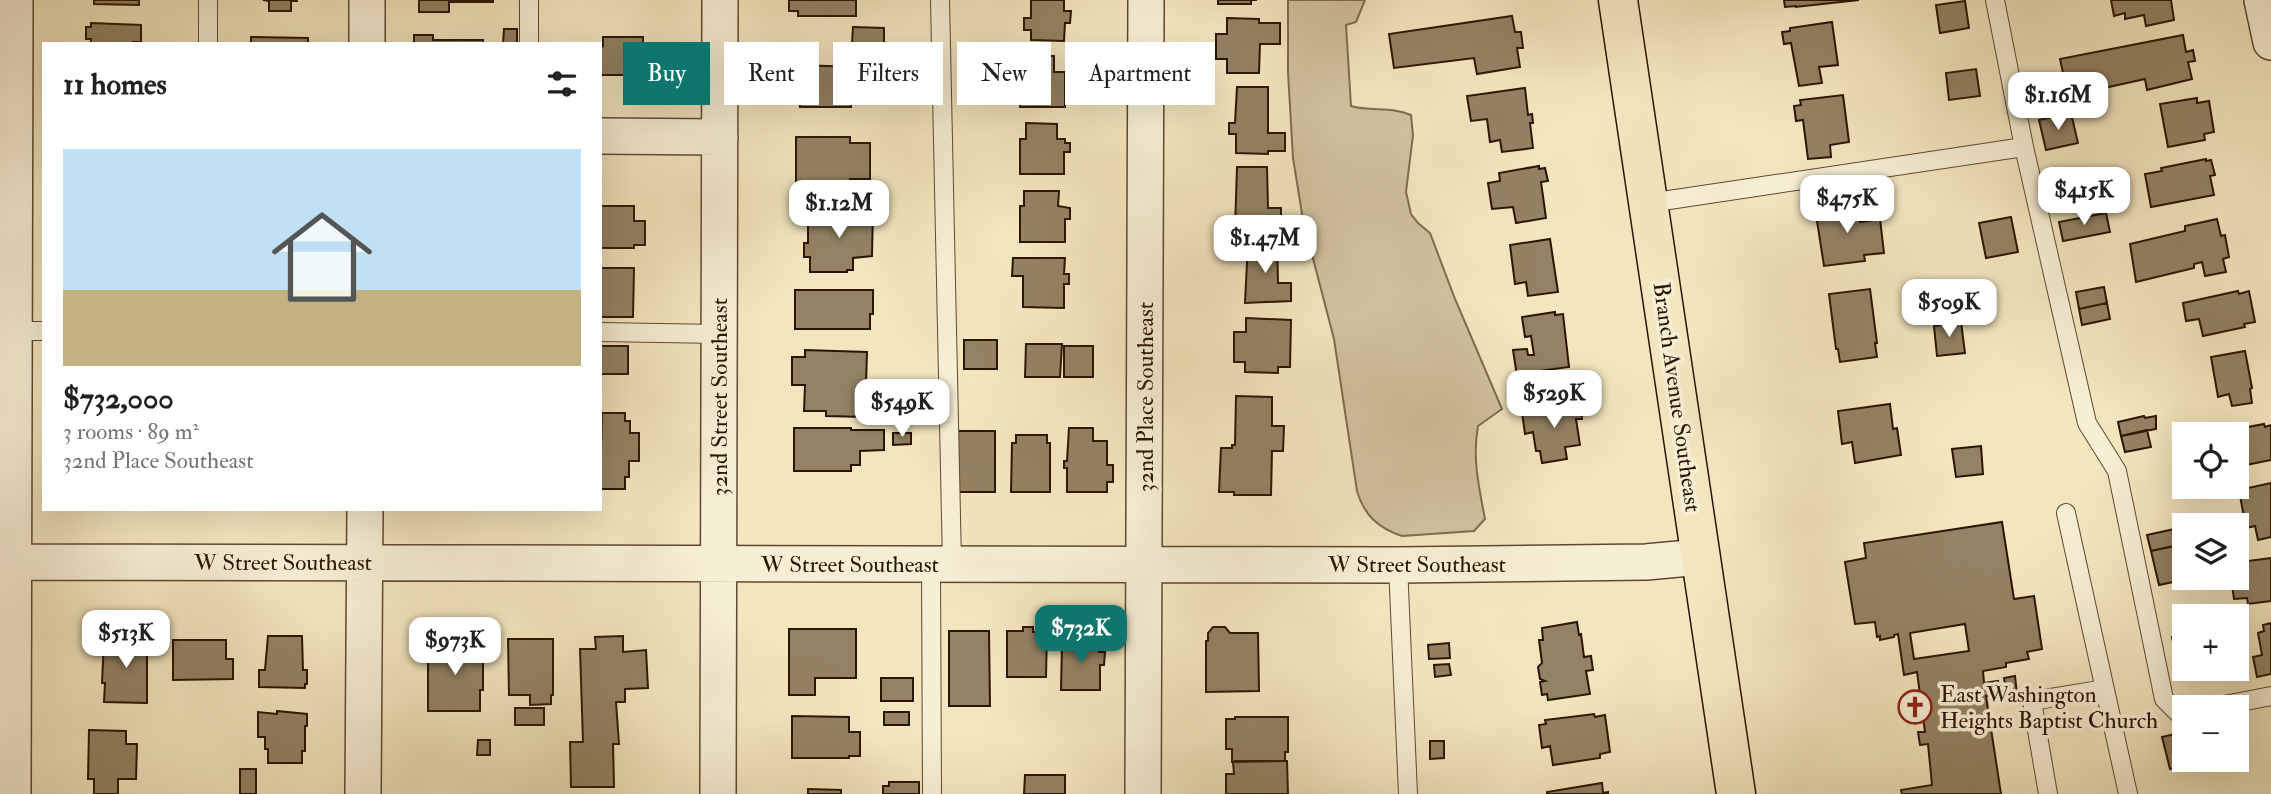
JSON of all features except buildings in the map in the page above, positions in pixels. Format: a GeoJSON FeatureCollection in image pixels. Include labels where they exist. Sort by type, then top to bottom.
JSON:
{"type":"FeatureCollection","features":[{"type":"Feature","properties":{"kind":"highway","name":"Branch Avenue Southeast"},"geometry":{"type":"LineString","coordinates":[[1618,0],[1736,794]]}},
{"type":"Feature","properties":{"kind":"street"},"geometry":{"type":"LineString","coordinates":[[13,794],[7,562],[29,331],[29,136],[15,0]]}},
{"type":"Feature","properties":{"kind":"street"},"geometry":{"type":"LineString","coordinates":[[367,0],[367,42]]}},
{"type":"Feature","properties":{"kind":"street","name":"32nd Street Southeast"},"geometry":{"type":"LineString","coordinates":[[718,794],[720,0]]}},
{"type":"Feature","properties":{"kind":"street","name":"32nd Place Southeast"},"geometry":{"type":"LineString","coordinates":[[1143,794],[1146,0]]}},
{"type":"Feature","properties":{"kind":"street"},"geometry":{"type":"LineString","coordinates":[[2262,0],[2271,42]]}},
{"type":"Feature","properties":{"kind":"street"},"geometry":{"type":"LineString","coordinates":[[602,136],[720,136]]}},
{"type":"Feature","properties":{"kind":"street"},"geometry":{"type":"LineString","coordinates":[[363,794],[365,511]]}},
{"type":"Feature","properties":{"kind":"street","name":"W Street Southeast"},"geometry":{"type":"LineString","coordinates":[[7,562],[1398,565],[1646,562],[1700,557]]}},
{"type":"Feature","properties":{"kind":"lane"},"geometry":{"type":"LineString","coordinates":[[208,0],[208,42]]}},
{"type":"Feature","properties":{"kind":"lane"},"geometry":{"type":"LineString","coordinates":[[529,0],[529,42]]}},
{"type":"Feature","properties":{"kind":"lane"},"geometry":{"type":"LineString","coordinates":[[932,794],[941,564],[940,0]]}},
{"type":"Feature","properties":{"kind":"lane"},"geometry":{"type":"LineString","coordinates":[[1995,0],[2024,148],[2087,423],[2117,471],[2164,699],[2172,707]]}},
{"type":"Feature","properties":{"kind":"lane"},"geometry":{"type":"LineString","coordinates":[[1649,203],[2024,148]]}},
{"type":"Feature","properties":{"kind":"lane"},"geometry":{"type":"LineString","coordinates":[[602,332],[719,334]]}},
{"type":"Feature","properties":{"kind":"lane"},"geometry":{"type":"LineString","coordinates":[[2066,513],[2128,794]]}},
{"type":"Feature","properties":{"kind":"lane"},"geometry":{"type":"LineString","coordinates":[[1398,565],[1408,794]]}},
{"type":"Feature","properties":{"kind":"lane"},"geometry":{"type":"LineString","coordinates":[[2048,794],[2032,701],[2105,689]]}},
{"type":"Feature","properties":{"kind":"lane"},"geometry":{"type":"LineString","coordinates":[[2249,700],[2271,696]]}},
{"type":"Feature","properties":{"kind":"shaded area"},"geometry":{"type":"Polygon","coordinates":[[[1288,0],[1365,0],[1356,22],[1346,25],[1351,106],[1411,115],[1413,135],[1406,192],[1411,214],[1430,233],[1502,409],[1478,426],[1476,461],[1485,519],[1474,531],[1402,536],[1373,520],[1357,491],[1334,339],[1303,220],[1293,158],[1288,72],[1288,0]]]}},
{"type":"Feature","properties":{"kind":"place","name":"East Washington Heights Baptist Church"},"geometry":{"type":"Point","coordinates":[1915,707]}}]}
